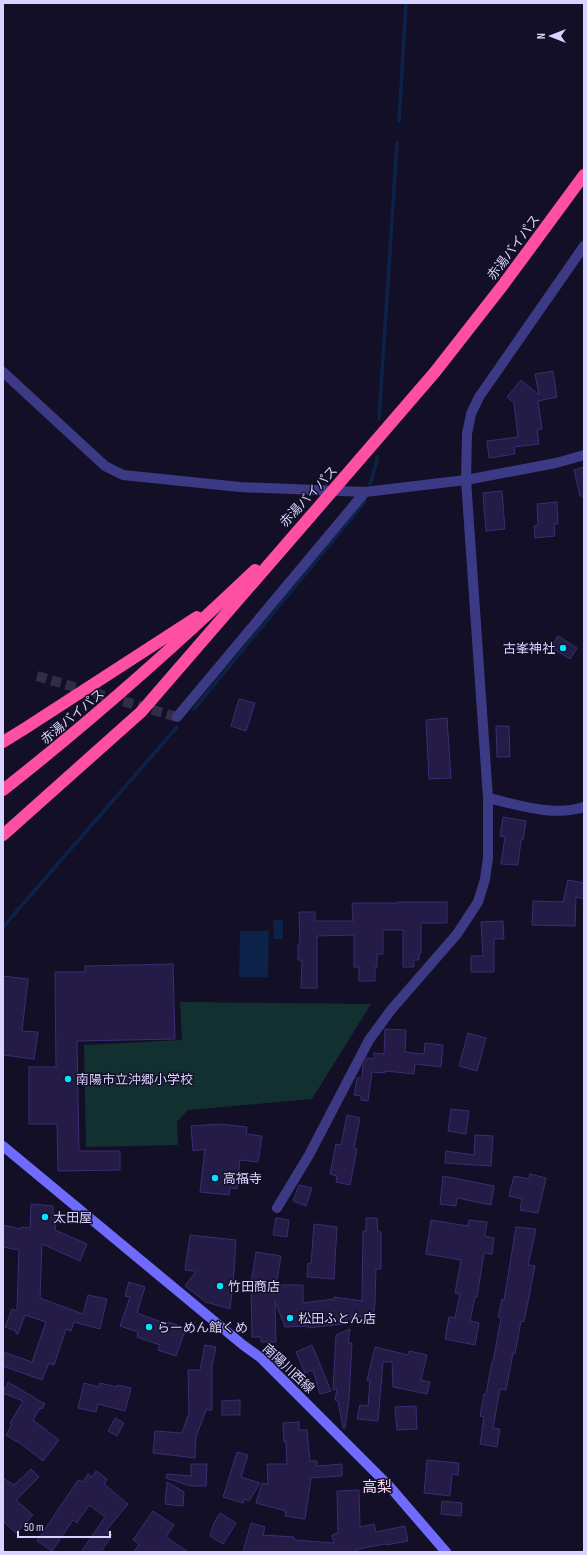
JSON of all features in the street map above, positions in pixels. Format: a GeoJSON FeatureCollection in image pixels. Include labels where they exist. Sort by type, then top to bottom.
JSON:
{"type":"FeatureCollection","features":[{"type":"Feature","properties":{"kind":"highway","name":"赤湯バイパス"},"geometry":{"type":"LineString","coordinates":[[3,790],[48,755],[149,669],[226,598],[309,518],[449,353],[503,285],[584,174]]}},
{"type":"Feature","properties":{"kind":"highway"},"geometry":{"type":"LineString","coordinates":[[3,835],[141,712],[309,518]]}},
{"type":"Feature","properties":{"kind":"highway"},"geometry":{"type":"LineString","coordinates":[[3,742],[226,598]]}},
{"type":"Feature","properties":{"kind":"main road","name":"南陽川西線"},"geometry":{"type":"LineString","coordinates":[[3,1146],[243,1345],[261,1358],[390,1487],[446,1552]]}},
{"type":"Feature","properties":{"kind":"street"},"geometry":{"type":"LineString","coordinates":[[277,1208],[309,1155],[369,1040],[391,1010],[458,934],[478,902],[485,879],[488,858],[488,798],[466,480],[467,434],[471,414],[478,397],[584,246]]}},
{"type":"Feature","properties":{"kind":"street"},"geometry":{"type":"LineString","coordinates":[[3,372],[105,466],[124,475],[240,487],[366,492],[466,480],[556,463],[584,455]]}},
{"type":"Feature","properties":{"kind":"street"},"geometry":{"type":"LineString","coordinates":[[177,717],[366,492]]}},
{"type":"Feature","properties":{"kind":"street"},"geometry":{"type":"LineString","coordinates":[[488,798],[545,810],[563,811],[584,807]]}},
{"type":"Feature","properties":{"kind":"green space"},"geometry":{"type":"Polygon","coordinates":[[[180,1002],[371,1004],[312,1099],[188,1110],[177,1122],[178,1145],[86,1147],[84,1045],[182,1040],[180,1002]]]}},
{"type":"Feature","properties":{"kind":"water"},"geometry":{"type":"Polygon","coordinates":[[[273,920],[283,920],[283,939],[274,939],[273,920]]]}},
{"type":"Feature","properties":{"kind":"water"},"geometry":{"type":"Polygon","coordinates":[[[240,931],[269,931],[268,977],[239,977],[240,931]]]}},
{"type":"Feature","properties":{"kind":"building"},"geometry":{"type":"Polygon","coordinates":[[[553,371],[557,397],[538,401],[542,429],[537,430],[539,444],[514,447],[515,454],[489,458],[487,441],[518,437],[514,403],[507,397],[521,380],[539,395],[535,374],[553,371]]]}},
{"type":"Feature","properties":{"kind":"building"},"geometry":{"type":"Polygon","coordinates":[[[584,467],[584,496],[580,496],[574,470],[584,467]]]}},
{"type":"Feature","properties":{"kind":"building"},"geometry":{"type":"Polygon","coordinates":[[[502,491],[505,529],[486,531],[483,493],[502,491]]]}},
{"type":"Feature","properties":{"kind":"building"},"geometry":{"type":"Polygon","coordinates":[[[557,502],[558,524],[554,524],[555,536],[535,538],[534,526],[538,525],[537,504],[557,502]]]}},
{"type":"Feature","properties":{"kind":"building"},"geometry":{"type":"Polygon","coordinates":[[[558,636],[577,648],[570,659],[551,647],[558,636]]]}},
{"type":"Feature","properties":{"kind":"building"},"geometry":{"type":"Polygon","coordinates":[[[239,699],[255,703],[246,731],[231,726],[239,699]]]}},
{"type":"Feature","properties":{"kind":"building"},"geometry":{"type":"Polygon","coordinates":[[[447,718],[451,778],[429,779],[426,720],[447,718]]]}},
{"type":"Feature","properties":{"kind":"building"},"geometry":{"type":"Polygon","coordinates":[[[496,726],[509,726],[510,757],[497,757],[496,726]]]}},
{"type":"Feature","properties":{"kind":"building"},"geometry":{"type":"Polygon","coordinates":[[[503,817],[526,821],[523,840],[521,840],[518,865],[501,864],[505,837],[500,836],[503,817]]]}},
{"type":"Feature","properties":{"kind":"building"},"geometry":{"type":"Polygon","coordinates":[[[568,880],[584,883],[584,899],[576,897],[575,926],[532,925],[533,901],[563,902],[568,880]]]}},
{"type":"Feature","properties":{"kind":"building"},"geometry":{"type":"Polygon","coordinates":[[[447,902],[447,923],[421,923],[421,953],[419,954],[419,960],[414,960],[414,967],[403,967],[403,930],[383,930],[383,954],[377,954],[375,981],[359,981],[359,967],[354,967],[354,935],[317,936],[317,988],[301,988],[302,960],[298,960],[298,944],[300,944],[299,912],[315,912],[315,921],[353,921],[352,903],[447,902]]]}},
{"type":"Feature","properties":{"kind":"building"},"geometry":{"type":"Polygon","coordinates":[[[503,921],[504,939],[494,939],[494,972],[471,972],[471,956],[483,956],[481,922],[503,921]]]}},
{"type":"Feature","properties":{"kind":"building"},"geometry":{"type":"Polygon","coordinates":[[[173,964],[175,1039],[77,1041],[79,1151],[120,1151],[120,1170],[58,1171],[57,1124],[29,1124],[29,1067],[56,1067],[55,972],[85,972],[85,966],[173,964]]]}},
{"type":"Feature","properties":{"kind":"building"},"geometry":{"type":"Polygon","coordinates":[[[3,976],[28,979],[22,1031],[38,1032],[34,1059],[3,1055],[3,976]]]}},
{"type":"Feature","properties":{"kind":"building"},"geometry":{"type":"Polygon","coordinates":[[[385,1029],[406,1030],[405,1052],[424,1054],[425,1043],[443,1045],[441,1067],[415,1064],[414,1074],[385,1071],[385,1073],[372,1072],[368,1101],[361,1100],[361,1096],[354,1095],[357,1078],[362,1078],[363,1065],[367,1058],[374,1059],[374,1053],[384,1054],[385,1029]]]}},
{"type":"Feature","properties":{"kind":"building"},"geometry":{"type":"Polygon","coordinates":[[[468,1033],[486,1038],[477,1071],[459,1066],[468,1033]]]}},
{"type":"Feature","properties":{"kind":"building"},"geometry":{"type":"Polygon","coordinates":[[[451,1109],[469,1111],[466,1134],[448,1131],[451,1109]]]}},
{"type":"Feature","properties":{"kind":"building"},"geometry":{"type":"Polygon","coordinates":[[[347,1115],[360,1118],[354,1148],[357,1149],[350,1185],[336,1182],[337,1176],[330,1174],[336,1144],[341,1145],[347,1115]]]}},
{"type":"Feature","properties":{"kind":"building"},"geometry":{"type":"Polygon","coordinates":[[[219,1124],[247,1127],[246,1134],[262,1136],[258,1162],[240,1160],[237,1189],[230,1188],[229,1195],[200,1192],[205,1149],[193,1151],[191,1126],[219,1124]]]}},
{"type":"Feature","properties":{"kind":"building"},"geometry":{"type":"Polygon","coordinates":[[[475,1135],[493,1136],[491,1166],[445,1163],[446,1151],[474,1155],[475,1135]]]}},
{"type":"Feature","properties":{"kind":"building"},"geometry":{"type":"Polygon","coordinates":[[[530,1174],[546,1178],[538,1213],[520,1210],[522,1199],[509,1196],[514,1176],[529,1179],[530,1174]]]}},
{"type":"Feature","properties":{"kind":"building"},"geometry":{"type":"Polygon","coordinates":[[[443,1176],[494,1186],[491,1205],[457,1198],[456,1206],[440,1204],[443,1176]]]}},
{"type":"Feature","properties":{"kind":"building"},"geometry":{"type":"Polygon","coordinates":[[[299,1185],[312,1188],[306,1206],[293,1201],[299,1185]]]}},
{"type":"Feature","properties":{"kind":"building"},"geometry":{"type":"Polygon","coordinates":[[[31,1204],[53,1206],[53,1214],[56,1214],[55,1230],[87,1244],[80,1261],[42,1244],[40,1298],[83,1314],[88,1295],[107,1299],[100,1329],[74,1322],[71,1331],[66,1329],[54,1365],[49,1363],[42,1380],[3,1366],[3,1352],[32,1362],[46,1322],[25,1315],[18,1334],[16,1334],[16,1331],[5,1327],[12,1309],[17,1311],[19,1250],[3,1247],[3,1225],[21,1229],[21,1227],[30,1228],[31,1204]]]}},
{"type":"Feature","properties":{"kind":"building"},"geometry":{"type":"Polygon","coordinates":[[[276,1218],[289,1220],[287,1237],[273,1235],[276,1218]]]}},
{"type":"Feature","properties":{"kind":"building"},"geometry":{"type":"Polygon","coordinates":[[[366,1218],[377,1218],[378,1232],[381,1232],[381,1269],[376,1269],[373,1319],[352,1315],[351,1323],[308,1328],[308,1326],[285,1327],[275,1301],[276,1342],[261,1342],[261,1337],[252,1337],[251,1283],[256,1252],[281,1256],[276,1285],[303,1285],[303,1303],[334,1299],[334,1297],[362,1301],[363,1231],[366,1231],[366,1218]]]}},
{"type":"Feature","properties":{"kind":"building"},"geometry":{"type":"Polygon","coordinates":[[[431,1220],[468,1226],[469,1220],[487,1222],[485,1236],[494,1238],[492,1254],[484,1253],[477,1297],[475,1297],[470,1321],[479,1323],[475,1345],[445,1339],[449,1317],[455,1318],[460,1294],[455,1293],[461,1260],[426,1254],[431,1220]]]}},
{"type":"Feature","properties":{"kind":"building"},"geometry":{"type":"Polygon","coordinates":[[[314,1224],[337,1227],[334,1279],[307,1277],[308,1263],[311,1264],[314,1224]]]}},
{"type":"Feature","properties":{"kind":"building"},"geometry":{"type":"Polygon","coordinates":[[[516,1227],[536,1229],[528,1265],[535,1266],[524,1322],[521,1321],[506,1390],[500,1389],[493,1428],[500,1429],[497,1447],[480,1444],[484,1417],[480,1416],[484,1394],[486,1394],[493,1362],[501,1318],[498,1317],[502,1299],[504,1300],[516,1227]]]}},
{"type":"Feature","properties":{"kind":"building"},"geometry":{"type":"Polygon","coordinates":[[[190,1235],[236,1240],[230,1309],[206,1302],[185,1286],[196,1271],[185,1270],[190,1235]]]}},
{"type":"Feature","properties":{"kind":"building"},"geometry":{"type":"Polygon","coordinates":[[[129,1282],[145,1287],[137,1313],[167,1324],[168,1322],[186,1328],[176,1356],[158,1350],[160,1345],[137,1337],[138,1332],[120,1326],[130,1297],[125,1296],[129,1282]]]}},
{"type":"Feature","properties":{"kind":"building"},"geometry":{"type":"Polygon","coordinates":[[[350,1329],[348,1343],[352,1343],[349,1399],[345,1428],[343,1428],[338,1401],[335,1400],[337,1389],[333,1390],[336,1335],[350,1329]]]}},
{"type":"Feature","properties":{"kind":"building"},"geometry":{"type":"Polygon","coordinates":[[[205,1345],[216,1347],[212,1366],[212,1410],[206,1410],[196,1437],[195,1458],[153,1453],[155,1431],[182,1433],[189,1413],[188,1370],[200,1370],[205,1345]]]}},
{"type":"Feature","properties":{"kind":"building"},"geometry":{"type":"Polygon","coordinates":[[[312,1345],[331,1391],[320,1394],[313,1370],[305,1373],[296,1352],[312,1345]]]}},
{"type":"Feature","properties":{"kind":"building"},"geometry":{"type":"Polygon","coordinates":[[[375,1347],[408,1355],[409,1351],[427,1355],[421,1380],[430,1382],[427,1394],[393,1387],[392,1362],[383,1362],[378,1421],[357,1419],[360,1405],[368,1406],[370,1381],[367,1380],[375,1347]]]}},
{"type":"Feature","properties":{"kind":"building"},"geometry":{"type":"Polygon","coordinates":[[[8,1382],[45,1404],[42,1409],[40,1408],[33,1420],[59,1440],[43,1461],[17,1441],[6,1435],[12,1424],[10,1423],[23,1401],[3,1393],[8,1382]]]}},
{"type":"Feature","properties":{"kind":"building"},"geometry":{"type":"Polygon","coordinates":[[[84,1383],[99,1387],[100,1383],[117,1387],[117,1385],[131,1388],[125,1411],[98,1404],[96,1412],[78,1408],[84,1383]]]}},
{"type":"Feature","properties":{"kind":"building"},"geometry":{"type":"Polygon","coordinates":[[[240,1400],[240,1415],[222,1415],[222,1401],[240,1400]]]}},
{"type":"Feature","properties":{"kind":"building"},"geometry":{"type":"Polygon","coordinates":[[[416,1406],[417,1429],[397,1430],[395,1407],[416,1406]]]}},
{"type":"Feature","properties":{"kind":"building"},"geometry":{"type":"Polygon","coordinates":[[[115,1418],[124,1423],[117,1436],[108,1431],[115,1418]]]}},
{"type":"Feature","properties":{"kind":"building"},"geometry":{"type":"Polygon","coordinates":[[[299,1422],[299,1430],[307,1430],[310,1461],[317,1461],[317,1466],[342,1464],[342,1476],[311,1478],[305,1519],[285,1516],[286,1511],[256,1503],[262,1483],[268,1484],[267,1464],[287,1464],[283,1423],[299,1422]]]}},
{"type":"Feature","properties":{"kind":"building"},"geometry":{"type":"Polygon","coordinates":[[[237,1452],[248,1455],[241,1477],[260,1483],[249,1501],[244,1499],[243,1503],[223,1497],[237,1452]]]}},
{"type":"Feature","properties":{"kind":"building"},"geometry":{"type":"Polygon","coordinates":[[[427,1460],[459,1463],[458,1475],[452,1474],[450,1496],[424,1493],[427,1460]]]}},
{"type":"Feature","properties":{"kind":"building"},"geometry":{"type":"Polygon","coordinates":[[[191,1464],[207,1464],[206,1486],[191,1486],[166,1478],[167,1474],[191,1476],[191,1464]]]}},
{"type":"Feature","properties":{"kind":"building"},"geometry":{"type":"Polygon","coordinates":[[[31,1469],[39,1477],[16,1500],[33,1515],[16,1533],[3,1521],[3,1478],[14,1485],[31,1469]]]}},
{"type":"Feature","properties":{"kind":"building"},"geometry":{"type":"Polygon","coordinates":[[[96,1471],[107,1479],[104,1484],[128,1504],[106,1531],[112,1535],[101,1552],[81,1552],[105,1517],[89,1505],[77,1523],[73,1520],[52,1551],[37,1541],[78,1480],[83,1482],[88,1474],[92,1477],[96,1471]]]}},
{"type":"Feature","properties":{"kind":"building"},"geometry":{"type":"Polygon","coordinates":[[[167,1482],[184,1492],[183,1506],[165,1504],[167,1482]]]}},
{"type":"Feature","properties":{"kind":"building"},"geometry":{"type":"Polygon","coordinates":[[[359,1490],[360,1527],[374,1524],[376,1532],[405,1526],[408,1541],[358,1549],[356,1552],[243,1552],[251,1523],[265,1527],[263,1535],[294,1537],[294,1540],[334,1543],[332,1535],[338,1533],[337,1491],[359,1490]]]}},
{"type":"Feature","properties":{"kind":"building"},"geometry":{"type":"Polygon","coordinates":[[[442,1501],[462,1503],[461,1516],[441,1514],[442,1501]]]}},
{"type":"Feature","properties":{"kind":"building"},"geometry":{"type":"Polygon","coordinates":[[[153,1511],[174,1525],[166,1537],[188,1552],[134,1552],[139,1544],[133,1540],[153,1511]]]}},
{"type":"Feature","properties":{"kind":"building"},"geometry":{"type":"Polygon","coordinates":[[[220,1513],[236,1523],[223,1544],[210,1536],[214,1523],[220,1513]]]}},
{"type":"Feature","properties":{"kind":"waterway"},"geometry":{"type":"LineString","coordinates":[[399,121],[406,3]]}},
{"type":"Feature","properties":{"kind":"waterway"},"geometry":{"type":"LineString","coordinates":[[379,419],[397,143]]}},
{"type":"Feature","properties":{"kind":"waterway"},"geometry":{"type":"LineString","coordinates":[[370,484],[377,457]]}},
{"type":"Feature","properties":{"kind":"waterway"},"geometry":{"type":"LineString","coordinates":[[194,709],[365,500]]}},
{"type":"Feature","properties":{"kind":"waterway"},"geometry":{"type":"LineString","coordinates":[[3,927],[177,727]]}},
{"type":"Feature","properties":{"kind":"tunnel"},"geometry":{"type":"LineString","coordinates":[[37,676],[177,717]]}},
{"type":"Feature","properties":{"kind":"place","name":"古峯神社"},"geometry":{"type":"Point","coordinates":[563,648]}},
{"type":"Feature","properties":{"kind":"place","name":"南陽市立沖郷小学校"},"geometry":{"type":"Point","coordinates":[68,1079]}},
{"type":"Feature","properties":{"kind":"place","name":"高福寺"},"geometry":{"type":"Point","coordinates":[215,1178]}},
{"type":"Feature","properties":{"kind":"place","name":"太田屋"},"geometry":{"type":"Point","coordinates":[45,1217]}},
{"type":"Feature","properties":{"kind":"place","name":"竹田商店"},"geometry":{"type":"Point","coordinates":[220,1286]}},
{"type":"Feature","properties":{"kind":"place","name":"松田ふとん店"},"geometry":{"type":"Point","coordinates":[290,1318]}},
{"type":"Feature","properties":{"kind":"place","name":"らーめん館くめ"},"geometry":{"type":"Point","coordinates":[149,1327]}},
{"type":"Feature","properties":{"kind":"district","name":"高梨"},"geometry":{"type":"Point","coordinates":[377,1487]}}]}
